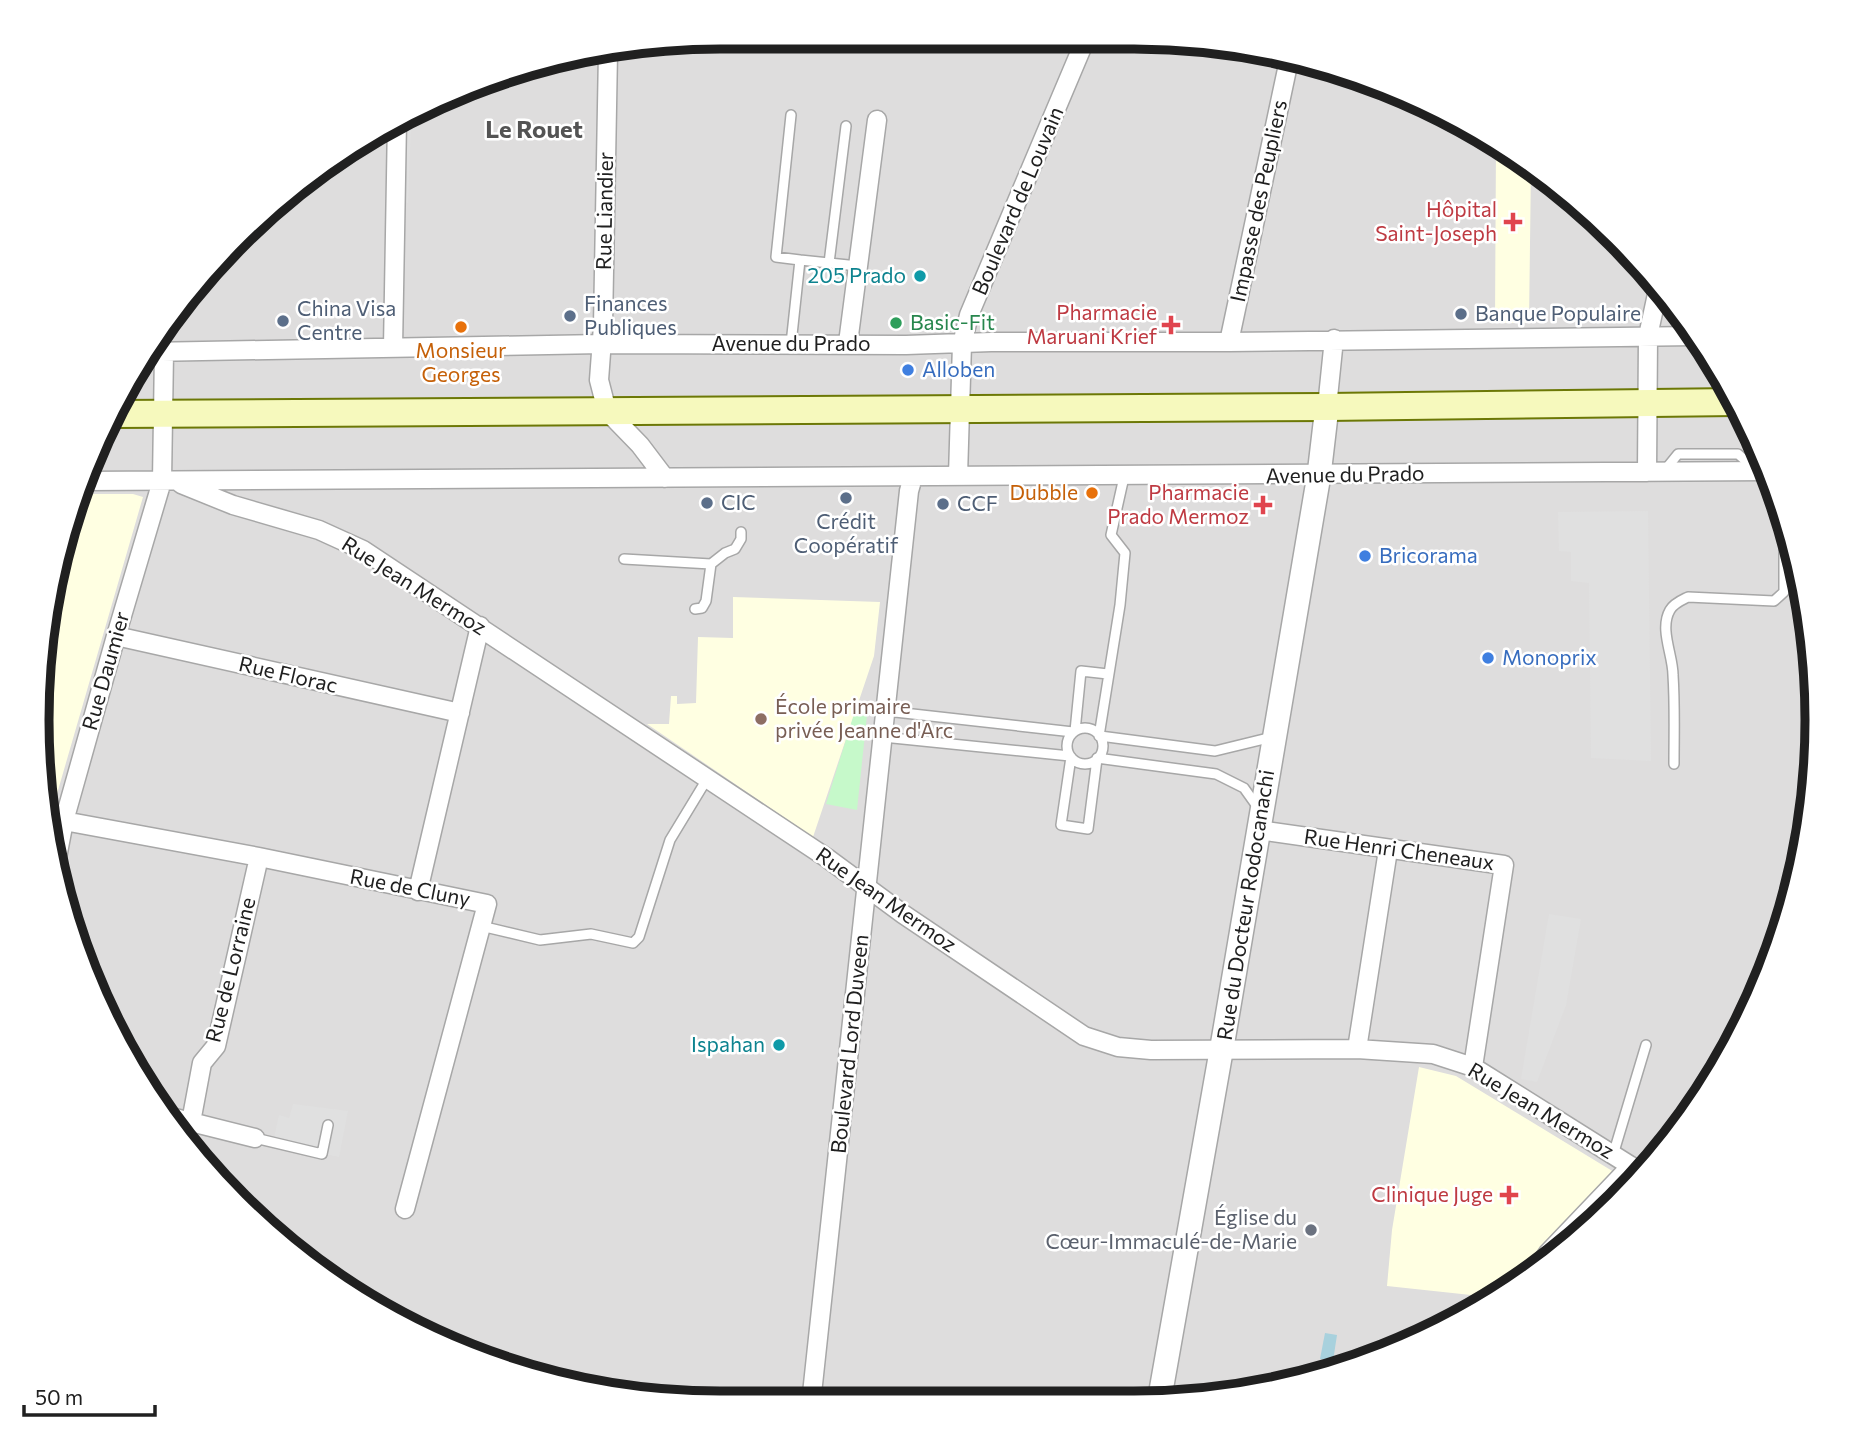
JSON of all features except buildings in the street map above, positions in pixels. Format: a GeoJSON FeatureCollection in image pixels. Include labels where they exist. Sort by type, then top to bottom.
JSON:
{"type":"FeatureCollection","features":[{"type":"Feature","properties":{"kind":"main road"},"geometry":{"type":"LineString","coordinates":[[123,414],[1724,402]]}},
{"type":"Feature","properties":{"kind":"street","name":"Boulevard de Louvain"},"geometry":{"type":"LineString","coordinates":[[960,408],[961,344],[969,316],[1081,49]]}},
{"type":"Feature","properties":{"kind":"street","name":"Rue Liandier"},"geometry":{"type":"LineString","coordinates":[[607,411],[599,380],[603,344],[608,59]]}},
{"type":"Feature","properties":{"kind":"street","name":"Impasse des Peupliers"},"geometry":{"type":"LineString","coordinates":[[1229,342],[1287,67]]}},
{"type":"Feature","properties":{"kind":"street"},"geometry":{"type":"LineString","coordinates":[[848,343],[877,120]]}},
{"type":"Feature","properties":{"kind":"street"},"geometry":{"type":"LineString","coordinates":[[393,348],[397,132]]}},
{"type":"Feature","properties":{"kind":"street"},"geometry":{"type":"LineString","coordinates":[[1656,300],[1648,336],[1646,402],[1656,472]]}},
{"type":"Feature","properties":{"kind":"street","name":"Avenue du Prado"},"geometry":{"type":"LineString","coordinates":[[159,352],[603,344],[961,344],[1684,336]]}},
{"type":"Feature","properties":{"kind":"street"},"geometry":{"type":"LineString","coordinates":[[1326,407],[1334,339]]}},
{"type":"Feature","properties":{"kind":"street","name":"Avenue du Prado"},"geometry":{"type":"LineString","coordinates":[[156,356],[167,481]]}},
{"type":"Feature","properties":{"kind":"street","name":"Rue du Docteur Rodocanachi"},"geometry":{"type":"LineString","coordinates":[[1161,1390],[1319,475],[1326,407]]}},
{"type":"Feature","properties":{"kind":"street"},"geometry":{"type":"LineString","coordinates":[[958,476],[960,408]]}},
{"type":"Feature","properties":{"kind":"street"},"geometry":{"type":"LineString","coordinates":[[607,411],[640,445],[665,478]]}},
{"type":"Feature","properties":{"kind":"street","name":"Avenue du Prado"},"geometry":{"type":"LineString","coordinates":[[93,481],[665,478],[740,482],[958,476],[1757,471]]}},
{"type":"Feature","properties":{"kind":"street","name":"Boulevard Lord Duveen"},"geometry":{"type":"LineString","coordinates":[[812,1391],[909,491],[913,477]]}},
{"type":"Feature","properties":{"kind":"street","name":"Rue Jean Mermoz"},"geometry":{"type":"LineString","coordinates":[[167,481],[233,505],[319,530],[352,545],[481,626],[827,858],[1084,1037],[1118,1047],[1151,1050],[1357,1049],[1433,1054],[1473,1067],[1633,1167]]}},
{"type":"Feature","properties":{"kind":"street","name":"Rue Daumier"},"geometry":{"type":"LineString","coordinates":[[60,840],[116,636],[167,481]]}},
{"type":"Feature","properties":{"kind":"street"},"geometry":{"type":"LineString","coordinates":[[418,891],[481,626]]}},
{"type":"Feature","properties":{"kind":"street","name":"Rue Florac"},"geometry":{"type":"LineString","coordinates":[[116,636],[460,713]]}},
{"type":"Feature","properties":{"kind":"street","name":"Rue Henri Cheneaux"},"geometry":{"type":"LineString","coordinates":[[1259,820],[1388,850],[1504,865],[1473,1067]]}},
{"type":"Feature","properties":{"kind":"street","name":"Rue de Cluny"},"geometry":{"type":"LineString","coordinates":[[64,821],[487,904],[405,1209]]}},
{"type":"Feature","properties":{"kind":"street"},"geometry":{"type":"LineString","coordinates":[[1357,1049],[1388,850]]}},
{"type":"Feature","properties":{"kind":"street","name":"Rue de Lorraine"},"geometry":{"type":"LineString","coordinates":[[191,1122],[202,1063],[216,1046],[258,857]]}},
{"type":"Feature","properties":{"kind":"street"},"geometry":{"type":"LineString","coordinates":[[182,1120],[255,1139]]}},
{"type":"Feature","properties":{"kind":"lane"},"geometry":{"type":"LineString","coordinates":[[791,115],[776,257],[858,266]]}},
{"type":"Feature","properties":{"kind":"lane"},"geometry":{"type":"LineString","coordinates":[[829,263],[846,126]]}},
{"type":"Feature","properties":{"kind":"lane"},"geometry":{"type":"LineString","coordinates":[[791,344],[800,260]]}},
{"type":"Feature","properties":{"kind":"lane"},"geometry":{"type":"LineString","coordinates":[[1108,674],[1082,671],[1074,731],[1067,746],[1070,757],[1061,825],[1088,829],[1097,759],[1102,748],[1100,736],[1120,605],[1125,553],[1111,535],[1124,477]]}},
{"type":"Feature","properties":{"kind":"lane"},"geometry":{"type":"LineString","coordinates":[[624,559],[711,564],[735,549],[741,539],[741,532]]}},
{"type":"Feature","properties":{"kind":"lane"},"geometry":{"type":"LineString","coordinates":[[1784,555],[1784,592]]}},
{"type":"Feature","properties":{"kind":"lane"},"geometry":{"type":"LineString","coordinates":[[695,609],[702,608],[706,601],[711,564]]}},
{"type":"Feature","properties":{"kind":"lane"},"geometry":{"type":"LineString","coordinates":[[1674,764],[1673,671],[1668,650],[1667,621],[1670,610],[1688,597],[1774,601],[1784,592],[1793,593]]}},
{"type":"Feature","properties":{"kind":"lane"},"geometry":{"type":"LineString","coordinates":[[886,711],[1074,731],[1085,728],[1100,736],[1215,751],[1273,737]]}},
{"type":"Feature","properties":{"kind":"lane"},"geometry":{"type":"LineString","coordinates":[[883,737],[1070,757],[1086,764],[1097,759],[1216,774],[1244,788],[1259,820]]}},
{"type":"Feature","properties":{"kind":"lane"},"geometry":{"type":"LineString","coordinates":[[481,926],[540,940],[591,934],[633,943],[639,937],[670,840],[707,779]]}},
{"type":"Feature","properties":{"kind":"lane"},"geometry":{"type":"LineString","coordinates":[[1613,1155],[1646,1045]]}},
{"type":"Feature","properties":{"kind":"lane"},"geometry":{"type":"LineString","coordinates":[[255,1139],[322,1154],[328,1125]]}},
{"type":"Feature","properties":{"kind":"shaded area"},"geometry":{"type":"Polygon","coordinates":[[[676,50],[1178,50],[1265,62],[1308,72],[1391,100],[1431,118],[1507,162],[1576,216],[1608,246],[1638,278],[1692,347],[1736,423],[1754,463],[1782,546],[1792,589],[1804,676],[1805,720],[1804,764],[1792,851],[1782,894],[1754,977],[1736,1017],[1692,1093],[1638,1162],[1608,1194],[1576,1224],[1507,1278],[1431,1322],[1391,1340],[1308,1368],[1222,1385],[1134,1391],[720,1391],[632,1385],[546,1368],[504,1355],[423,1322],[384,1301],[347,1278],[278,1224],[216,1162],[162,1093],[118,1017],[85,936],[62,851],[50,764],[50,676],[62,589],[85,504],[118,423],[162,347],[216,278],[278,216],[347,162],[423,118],[504,85],[589,62],[676,50]]]}},
{"type":"Feature","properties":{"kind":"shaded area"},"geometry":{"type":"Polygon","coordinates":[[[411,124],[408,203],[400,199],[402,129],[411,124]]]}},
{"type":"Feature","properties":{"kind":"shaded area","name":"Hôpital Saint-Joseph"},"geometry":{"type":"Polygon","coordinates":[[[1496,155],[1531,180],[1529,323],[1495,323],[1496,155]]]}},
{"type":"Feature","properties":{"kind":"shaded area"},"geometry":{"type":"Polygon","coordinates":[[[89,494],[133,494],[143,497],[54,803],[50,764],[50,676],[62,589],[72,546],[89,494]]]}},
{"type":"Feature","properties":{"kind":"shaded area"},"geometry":{"type":"Polygon","coordinates":[[[1648,511],[1651,761],[1591,758],[1589,583],[1571,581],[1571,552],[1559,551],[1558,512],[1648,511]]]}},
{"type":"Feature","properties":{"kind":"shaded area","name":"École primaire privée Jeanne d'Arc"},"geometry":{"type":"Polygon","coordinates":[[[733,597],[880,602],[874,656],[813,837],[647,724],[669,724],[671,696],[677,696],[677,704],[696,703],[698,637],[733,638],[733,597]]]}},
{"type":"Feature","properties":{"kind":"shaded area"},"geometry":{"type":"Polygon","coordinates":[[[1549,914],[1581,919],[1566,1005],[1537,1082],[1521,1079],[1549,914]]]}},
{"type":"Feature","properties":{"kind":"shaded area","name":"Clinique Juge"},"geometry":{"type":"Polygon","coordinates":[[[1419,1067],[1456,1076],[1623,1178],[1576,1224],[1542,1252],[1470,1300],[1471,1295],[1387,1286],[1392,1230],[1419,1067]]]}},
{"type":"Feature","properties":{"kind":"shaded area"},"geometry":{"type":"Polygon","coordinates":[[[293,1104],[348,1111],[339,1157],[273,1143],[279,1115],[289,1118],[293,1104]]]}},
{"type":"Feature","properties":{"kind":"green space"},"geometry":{"type":"Polygon","coordinates":[[[854,714],[867,715],[857,810],[826,804],[854,714]]]}},
{"type":"Feature","properties":{"kind":"water"},"geometry":{"type":"Polygon","coordinates":[[[1325,1333],[1337,1335],[1333,1360],[1320,1359],[1325,1333]]]}},
{"type":"Feature","properties":{"kind":"place","name":"Hôpital Saint-Joseph"},"geometry":{"type":"Point","coordinates":[1513,222]}},
{"type":"Feature","properties":{"kind":"place","name":"205 Prado"},"geometry":{"type":"Point","coordinates":[920,276]}},
{"type":"Feature","properties":{"kind":"place","name":"Banque Populaire"},"geometry":{"type":"Point","coordinates":[1461,314]}},
{"type":"Feature","properties":{"kind":"place","name":"Finances Publiques"},"geometry":{"type":"Point","coordinates":[570,316]}},
{"type":"Feature","properties":{"kind":"place","name":"China Visa Centre"},"geometry":{"type":"Point","coordinates":[283,321]}},
{"type":"Feature","properties":{"kind":"place","name":"Basic-Fit"},"geometry":{"type":"Point","coordinates":[896,323]}},
{"type":"Feature","properties":{"kind":"place","name":"Pharmacie Maruani Krief"},"geometry":{"type":"Point","coordinates":[1171,325]}},
{"type":"Feature","properties":{"kind":"place","name":"Monsieur Georges"},"geometry":{"type":"Point","coordinates":[461,327]}},
{"type":"Feature","properties":{"kind":"place","name":"Alloben"},"geometry":{"type":"Point","coordinates":[908,370]}},
{"type":"Feature","properties":{"kind":"place","name":"Dubble"},"geometry":{"type":"Point","coordinates":[1092,493]}},
{"type":"Feature","properties":{"kind":"place","name":"Crédit Coopératif"},"geometry":{"type":"Point","coordinates":[846,498]}},
{"type":"Feature","properties":{"kind":"place","name":"CIC"},"geometry":{"type":"Point","coordinates":[707,503]}},
{"type":"Feature","properties":{"kind":"place","name":"CCF"},"geometry":{"type":"Point","coordinates":[943,504]}},
{"type":"Feature","properties":{"kind":"place","name":"Pharmacie Prado Mermoz"},"geometry":{"type":"Point","coordinates":[1263,505]}},
{"type":"Feature","properties":{"kind":"place","name":"Bricorama"},"geometry":{"type":"Point","coordinates":[1365,556]}},
{"type":"Feature","properties":{"kind":"place","name":"Monoprix"},"geometry":{"type":"Point","coordinates":[1488,658]}},
{"type":"Feature","properties":{"kind":"place","name":"École primaire privée Jeanne d'Arc"},"geometry":{"type":"Point","coordinates":[761,719]}},
{"type":"Feature","properties":{"kind":"place","name":"Ispahan"},"geometry":{"type":"Point","coordinates":[779,1045]}},
{"type":"Feature","properties":{"kind":"place","name":"Clinique Juge"},"geometry":{"type":"Point","coordinates":[1509,1195]}},
{"type":"Feature","properties":{"kind":"place","name":"Église du Cœur-Immaculé-de-Marie"},"geometry":{"type":"Point","coordinates":[1311,1230]}},
{"type":"Feature","properties":{"kind":"district","name":"Le Rouet"},"geometry":{"type":"Point","coordinates":[534,130]}}]}
